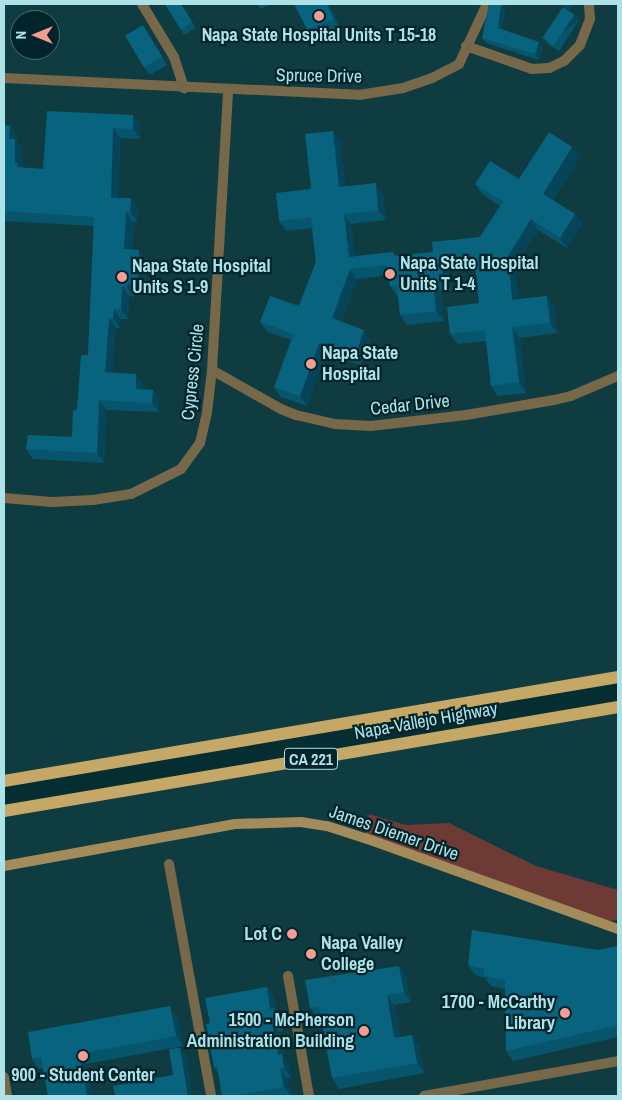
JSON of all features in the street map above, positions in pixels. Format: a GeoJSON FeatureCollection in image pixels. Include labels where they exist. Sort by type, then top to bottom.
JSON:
{"type":"FeatureCollection","features":[{"type":"Feature","properties":{"kind":"main road","name":"Napa-Vallejo Highway"},"geometry":{"type":"LineString","coordinates":[[4,782],[618,677]]}},
{"type":"Feature","properties":{"kind":"main road","name":"Napa-Vallejo Highway"},"geometry":{"type":"LineString","coordinates":[[4,811],[618,707]]}},
{"type":"Feature","properties":{"kind":"street"},"geometry":{"type":"LineString","coordinates":[[142,4],[174,57],[184,88]]}},
{"type":"Feature","properties":{"kind":"street","name":"Spruce Drive"},"geometry":{"type":"LineString","coordinates":[[4,78],[359,95],[403,88],[432,78],[458,64],[487,4]]}},
{"type":"Feature","properties":{"kind":"street"},"geometry":{"type":"LineString","coordinates":[[466,46],[532,69],[548,68],[564,61],[580,45],[590,19],[589,4]]}},
{"type":"Feature","properties":{"kind":"street","name":"Cypress Circle"},"geometry":{"type":"LineString","coordinates":[[4,498],[52,502],[93,500],[121,496],[156,483],[181,469],[200,443],[212,370],[228,89]]}},
{"type":"Feature","properties":{"kind":"street","name":"Cedar Drive"},"geometry":{"type":"LineString","coordinates":[[212,370],[281,409],[296,415],[336,424],[371,426],[466,415],[554,400],[571,396],[618,376]]}},
{"type":"Feature","properties":{"kind":"street","name":"James Diemer Drive"},"geometry":{"type":"LineString","coordinates":[[4,866],[235,824],[270,821],[314,823],[365,838],[618,929]]}},
{"type":"Feature","properties":{"kind":"street"},"geometry":{"type":"LineString","coordinates":[[169,864],[211,1096]]}},
{"type":"Feature","properties":{"kind":"street"},"geometry":{"type":"LineString","coordinates":[[288,976],[309,1096]]}},
{"type":"Feature","properties":{"kind":"street"},"geometry":{"type":"LineString","coordinates":[[424,1096],[618,1062]]}},
{"type":"Feature","properties":{"kind":"street"},"geometry":{"type":"LineString","coordinates":[[4,1077],[7,1096]]}},
{"type":"Feature","properties":{"kind":"shaded area","name":"Napa State Hospital"},"geometry":{"type":"Polygon","coordinates":[[[4,4],[618,4],[618,677],[4,781],[4,4]]]}},
{"type":"Feature","properties":{"kind":"shaded area","name":"Napa Valley College"},"geometry":{"type":"Polygon","coordinates":[[[618,707],[618,1096],[4,1096],[4,811],[618,707]]]}},
{"type":"Feature","properties":{"kind":"shaded area"},"geometry":{"type":"Polygon","coordinates":[[[369,814],[406,825],[449,823],[536,866],[618,890],[618,920],[599,922],[365,838],[369,814]]]}},
{"type":"Feature","properties":{"kind":"building"},"geometry":{"type":"Polygon","coordinates":[[[165,4],[181,4],[192,22],[181,30],[165,4]]]}},
{"type":"Feature","properties":{"kind":"building","name":"Napa State Hospital Units T 15-18"},"geometry":{"type":"Polygon","coordinates":[[[294,4],[327,4],[334,19],[308,31],[294,4]]]}},
{"type":"Feature","properties":{"kind":"building"},"geometry":{"type":"Polygon","coordinates":[[[489,4],[501,4],[498,28],[539,42],[535,54],[482,38],[489,4]]]}},
{"type":"Feature","properties":{"kind":"building"},"geometry":{"type":"Polygon","coordinates":[[[563,7],[575,15],[554,46],[542,38],[563,7]]]}},
{"type":"Feature","properties":{"kind":"building"},"geometry":{"type":"Polygon","coordinates":[[[143,25],[162,57],[144,68],[125,36],[143,25]]]}},
{"type":"Feature","properties":{"kind":"building"},"geometry":{"type":"Polygon","coordinates":[[[47,111],[133,115],[133,129],[113,128],[111,198],[131,198],[130,212],[126,212],[124,249],[139,250],[138,284],[128,283],[127,287],[122,286],[121,309],[114,309],[113,318],[109,318],[105,372],[136,374],[136,389],[153,390],[152,403],[99,400],[97,453],[26,449],[28,435],[72,437],[73,410],[77,410],[81,355],[88,355],[94,217],[4,211],[4,125],[10,126],[9,139],[15,139],[15,163],[17,163],[17,167],[43,169],[47,111]]]}},
{"type":"Feature","properties":{"kind":"building"},"geometry":{"type":"Polygon","coordinates":[[[333,131],[339,187],[376,183],[378,210],[344,214],[349,257],[393,252],[394,256],[433,252],[432,242],[480,237],[503,202],[475,184],[490,161],[519,179],[549,132],[572,147],[543,194],[575,214],[560,238],[531,219],[508,256],[512,300],[547,296],[550,323],[512,327],[519,382],[491,386],[485,330],[450,334],[447,307],[479,303],[474,255],[441,258],[443,280],[433,281],[436,311],[400,315],[397,285],[390,286],[387,265],[350,269],[332,318],[364,330],[355,356],[319,343],[300,396],[274,387],[294,334],[260,322],[270,296],[299,306],[316,262],[311,217],[279,221],[276,193],[311,189],[305,134],[333,131]]]}},
{"type":"Feature","properties":{"kind":"building","name":"1700 - McCarthy Library"},"geometry":{"type":"Polygon","coordinates":[[[472,930],[598,950],[618,946],[618,1025],[506,1051],[505,980],[484,976],[484,969],[468,965],[472,930]]]}},
{"type":"Feature","properties":{"kind":"building","name":"1500 - McPherson Administration Building"},"geometry":{"type":"Polygon","coordinates":[[[399,966],[404,992],[387,995],[394,1038],[412,1035],[417,1063],[332,1078],[319,1006],[310,1008],[305,980],[399,966]]]}},
{"type":"Feature","properties":{"kind":"building"},"geometry":{"type":"Polygon","coordinates":[[[267,987],[270,1009],[274,1008],[276,1021],[272,1022],[278,1055],[282,1054],[284,1068],[280,1068],[284,1087],[222,1096],[217,1066],[214,1067],[206,1024],[210,1023],[205,998],[267,987]]]}},
{"type":"Feature","properties":{"kind":"building","name":"900 - Student Center"},"geometry":{"type":"Polygon","coordinates":[[[170,1006],[176,1036],[79,1054],[87,1096],[48,1096],[41,1057],[32,1059],[28,1032],[170,1006]]]}},
{"type":"Feature","properties":{"kind":"building"},"geometry":{"type":"Polygon","coordinates":[[[180,1048],[188,1096],[115,1096],[113,1086],[173,1075],[169,1049],[180,1048]]]}},
{"type":"Feature","properties":{"kind":"place","name":"Napa State Hospital Units T 15-18"},"geometry":{"type":"Point","coordinates":[319,16]}},
{"type":"Feature","properties":{"kind":"place","name":"Napa State Hospital Units T 1-4"},"geometry":{"type":"Point","coordinates":[390,274]}},
{"type":"Feature","properties":{"kind":"place","name":"Napa State Hospital Units S 1-9"},"geometry":{"type":"Point","coordinates":[122,277]}},
{"type":"Feature","properties":{"kind":"place","name":"Napa State Hospital"},"geometry":{"type":"Point","coordinates":[311,364]}},
{"type":"Feature","properties":{"kind":"place","name":"Lot C"},"geometry":{"type":"Point","coordinates":[292,934]}},
{"type":"Feature","properties":{"kind":"place","name":"Napa Valley College"},"geometry":{"type":"Point","coordinates":[311,954]}},
{"type":"Feature","properties":{"kind":"place","name":"1700 - McCarthy Library"},"geometry":{"type":"Point","coordinates":[565,1013]}},
{"type":"Feature","properties":{"kind":"place","name":"1500 - McPherson Administration Building"},"geometry":{"type":"Point","coordinates":[364,1031]}},
{"type":"Feature","properties":{"kind":"place","name":"900 - Student Center"},"geometry":{"type":"Point","coordinates":[83,1056]}}]}
